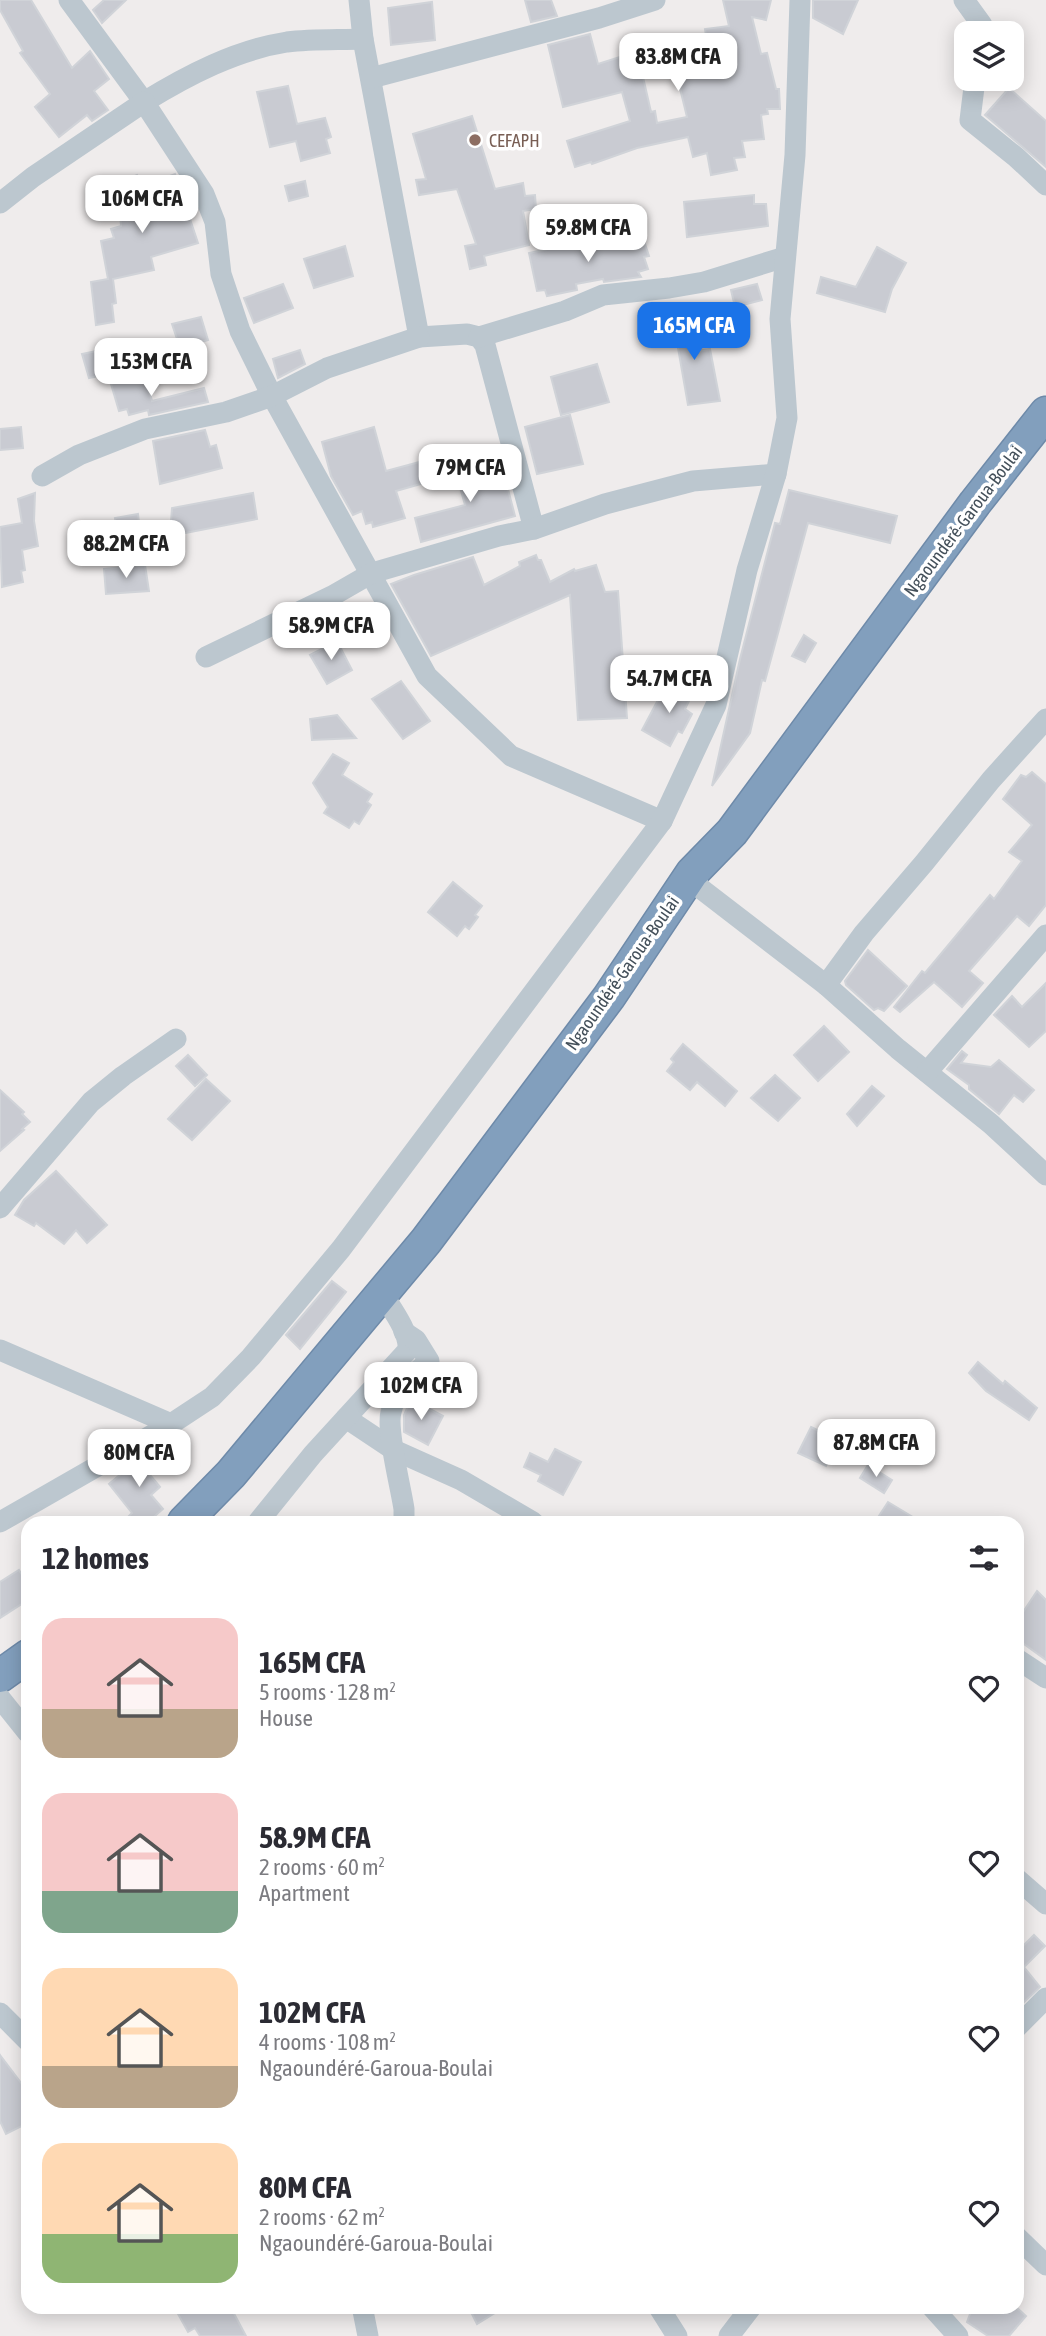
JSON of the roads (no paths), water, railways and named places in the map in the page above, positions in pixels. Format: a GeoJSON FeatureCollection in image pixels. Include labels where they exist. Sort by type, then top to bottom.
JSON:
{"type":"FeatureCollection","features":[{"type":"Feature","properties":{"kind":"highway","name":"Ngaoundéré-Garoua-Boulai"},"geometry":{"type":"LineString","coordinates":[[190,1516],[231,1474],[426,1241],[600,1008],[692,873],[732,832],[975,503],[1046,413]]}},
{"type":"Feature","properties":{"kind":"highway"},"geometry":{"type":"LineString","coordinates":[[0,1676],[21,1661]]}},
{"type":"Feature","properties":{"kind":"street"},"geometry":{"type":"LineString","coordinates":[[69,0],[144,102],[204,194],[215,222],[221,274],[240,331],[272,396],[427,676],[511,756],[662,821]]}},
{"type":"Feature","properties":{"kind":"street"},"geometry":{"type":"LineString","coordinates":[[359,0],[363,39],[419,337]]}},
{"type":"Feature","properties":{"kind":"street"},"geometry":{"type":"LineString","coordinates":[[371,78],[596,9],[655,0]]}},
{"type":"Feature","properties":{"kind":"street"},"geometry":{"type":"LineString","coordinates":[[0,1522],[171,1424],[212,1397],[232,1377],[341,1249],[662,821],[716,705],[747,570],[776,474],[787,418],[780,319],[794,155],[800,0]]}},
{"type":"Feature","properties":{"kind":"street"},"geometry":{"type":"LineString","coordinates":[[964,0],[979,21]]}},
{"type":"Feature","properties":{"kind":"street"},"geometry":{"type":"LineString","coordinates":[[0,203],[33,177],[189,75],[234,57],[287,43],[363,39]]}},
{"type":"Feature","properties":{"kind":"street"},"geometry":{"type":"LineString","coordinates":[[974,91],[970,121],[1046,185]]}},
{"type":"Feature","properties":{"kind":"street"},"geometry":{"type":"LineString","coordinates":[[41,476],[79,455],[145,429],[226,412],[272,396],[327,368],[419,337],[467,334],[479,337],[565,311],[603,295],[704,282],[785,257]]}},
{"type":"Feature","properties":{"kind":"street"},"geometry":{"type":"LineString","coordinates":[[479,337],[485,345],[490,361],[534,529]]}},
{"type":"Feature","properties":{"kind":"street"},"geometry":{"type":"LineString","coordinates":[[206,657],[332,596],[372,573],[499,536],[534,529],[605,504],[693,481],[776,474]]}},
{"type":"Feature","properties":{"kind":"street"},"geometry":{"type":"LineString","coordinates":[[827,985],[864,933],[990,780],[1046,719]]}},
{"type":"Feature","properties":{"kind":"street"},"geometry":{"type":"LineString","coordinates":[[692,873],[700,888],[827,985],[991,1124],[1046,1175]]}},
{"type":"Feature","properties":{"kind":"street"},"geometry":{"type":"LineString","coordinates":[[927,1072],[1046,935]]}},
{"type":"Feature","properties":{"kind":"street"},"geometry":{"type":"LineString","coordinates":[[0,1208],[91,1102],[176,1039]]}},
{"type":"Feature","properties":{"kind":"street"},"geometry":{"type":"LineString","coordinates":[[263,1516],[313,1454],[408,1350],[409,1344],[404,1332],[382,1293]]}},
{"type":"Feature","properties":{"kind":"street"},"geometry":{"type":"LineString","coordinates":[[404,1332],[416,1340],[429,1361],[412,1374],[398,1393],[390,1414],[404,1516]]}},
{"type":"Feature","properties":{"kind":"street"},"geometry":{"type":"LineString","coordinates":[[0,1350],[171,1424]]}},
{"type":"Feature","properties":{"kind":"street"},"geometry":{"type":"LineString","coordinates":[[346,1418],[394,1450],[461,1480],[523,1516]]}},
{"type":"Feature","properties":{"kind":"street"},"geometry":{"type":"LineString","coordinates":[[1024,1664],[1046,1678]]}},
{"type":"Feature","properties":{"kind":"street"},"geometry":{"type":"LineString","coordinates":[[0,1698],[21,1724]]}},
{"type":"Feature","properties":{"kind":"street"},"geometry":{"type":"LineString","coordinates":[[1024,1885],[1046,1904]]}},
{"type":"Feature","properties":{"kind":"street"},"geometry":{"type":"LineString","coordinates":[[1024,2020],[1046,1998]]}},
{"type":"Feature","properties":{"kind":"street"},"geometry":{"type":"LineString","coordinates":[[0,2013],[21,2034]]}},
{"type":"Feature","properties":{"kind":"street"},"geometry":{"type":"LineString","coordinates":[[1024,2244],[1046,2265]]}},
{"type":"Feature","properties":{"kind":"street"},"geometry":{"type":"LineString","coordinates":[[364,2314],[368,2336]]}},
{"type":"Feature","properties":{"kind":"street"},"geometry":{"type":"LineString","coordinates":[[663,2314],[677,2336]]}},
{"type":"Feature","properties":{"kind":"street"},"geometry":{"type":"LineString","coordinates":[[729,2336],[746,2314]]}},
{"type":"Feature","properties":{"kind":"street"},"geometry":{"type":"LineString","coordinates":[[938,2314],[958,2336]]}},
{"type":"Feature","properties":{"kind":"place","name":"CEFAPH"},"geometry":{"type":"Point","coordinates":[475,140]}}]}
